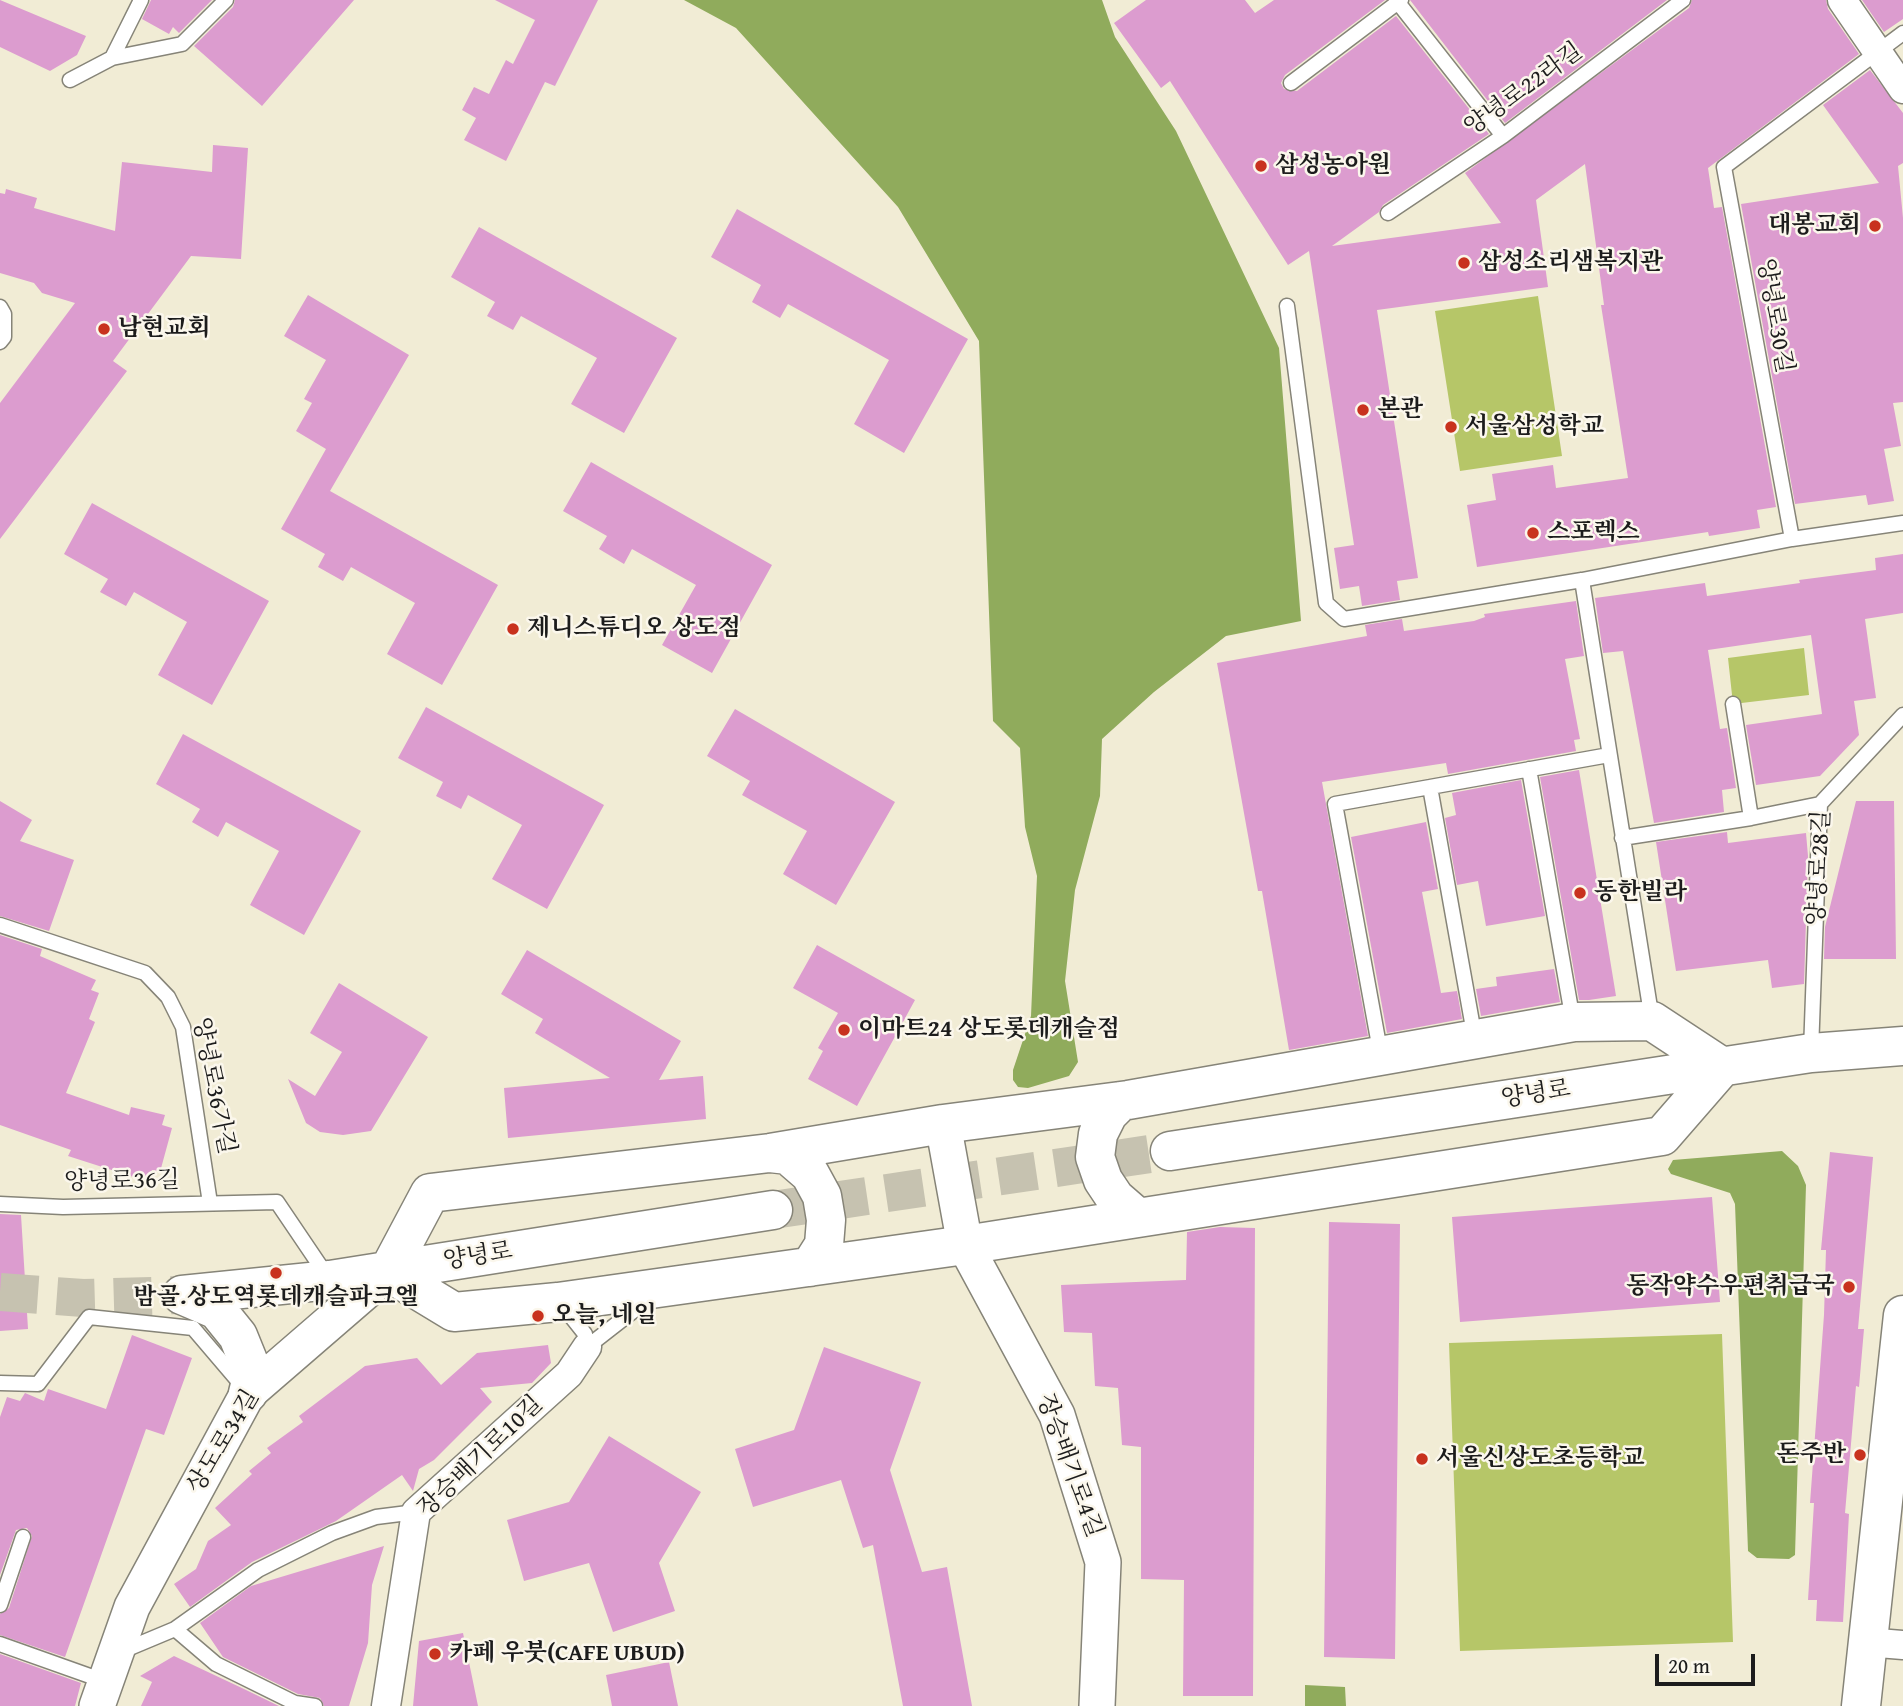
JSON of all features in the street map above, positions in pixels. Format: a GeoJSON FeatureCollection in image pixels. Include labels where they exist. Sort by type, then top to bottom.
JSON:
{"type":"FeatureCollection","features":[{"type":"Feature","properties":{"kind":"main road"},"geometry":{"type":"LineString","coordinates":[[1652,1021],[1722,1067],[1662,1136],[965,1245],[558,1302],[454,1312],[388,1272],[430,1193],[770,1153],[943,1124],[1121,1101],[1574,1022],[1652,1021]]}},
{"type":"Feature","properties":{"kind":"main road","name":"양녕로"},"geometry":{"type":"LineString","coordinates":[[1170,1151],[1811,1053],[1903,1046]]}},
{"type":"Feature","properties":{"kind":"main road"},"geometry":{"type":"LineString","coordinates":[[1121,1101],[1108,1114],[1098,1134],[1095,1157],[1103,1181],[1115,1198],[1138,1218]]}},
{"type":"Feature","properties":{"kind":"main road"},"geometry":{"type":"LineString","coordinates":[[770,1153],[788,1156],[810,1174],[822,1196],[826,1220],[824,1245],[810,1267]]}},
{"type":"Feature","properties":{"kind":"main road","name":"양녕로"},"geometry":{"type":"LineString","coordinates":[[248,1393],[253,1373],[238,1336],[218,1310],[182,1295],[388,1272],[773,1210]]}},
{"type":"Feature","properties":{"kind":"main road"},"geometry":{"type":"LineString","coordinates":[[1861,1706],[1885,1644],[1903,1315]]}},
{"type":"Feature","properties":{"kind":"street"},"geometry":{"type":"LineString","coordinates":[[1842,0],[1903,89]]}},
{"type":"Feature","properties":{"kind":"street","name":"장승배기로4길"},"geometry":{"type":"LineString","coordinates":[[943,1124],[965,1245],[1057,1415],[1103,1562],[1097,1706]]}},
{"type":"Feature","properties":{"kind":"street","name":"상도로34길"},"geometry":{"type":"LineString","coordinates":[[106,1680],[132,1607],[248,1393],[388,1272]]}},
{"type":"Feature","properties":{"kind":"street","name":"장승배기로10길"},"geometry":{"type":"LineString","coordinates":[[386,1706],[416,1512],[569,1374],[587,1347]]}},
{"type":"Feature","properties":{"kind":"lane"},"geometry":{"type":"LineString","coordinates":[[112,58],[141,0]]}},
{"type":"Feature","properties":{"kind":"lane"},"geometry":{"type":"LineString","coordinates":[[71,80],[112,58],[182,44],[226,0]]}},
{"type":"Feature","properties":{"kind":"lane","name":"양녕로22라길"},"geometry":{"type":"LineString","coordinates":[[1388,213],[1503,136],[1683,0]]}},
{"type":"Feature","properties":{"kind":"lane"},"geometry":{"type":"LineString","coordinates":[[1291,83],[1399,1],[1503,136]]}},
{"type":"Feature","properties":{"kind":"lane"},"geometry":{"type":"LineString","coordinates":[[1878,51],[1903,33]]}},
{"type":"Feature","properties":{"kind":"lane","name":"양녕로30길"},"geometry":{"type":"LineString","coordinates":[[1791,539],[1724,167],[1878,51]]}},
{"type":"Feature","properties":{"kind":"lane"},"geometry":{"type":"LineString","coordinates":[[1287,306],[1326,603],[1344,618],[1582,580],[1791,539],[1903,523]]}},
{"type":"Feature","properties":{"kind":"lane"},"geometry":{"type":"LineString","coordinates":[[0,307],[4,313],[4,337],[0,342]]}},
{"type":"Feature","properties":{"kind":"lane"},"geometry":{"type":"LineString","coordinates":[[1582,580],[1652,1021]]}},
{"type":"Feature","properties":{"kind":"lane"},"geometry":{"type":"LineString","coordinates":[[1733,704],[1751,818]]}},
{"type":"Feature","properties":{"kind":"lane","name":"양녕로28길"},"geometry":{"type":"LineString","coordinates":[[1811,1053],[1820,804],[1903,715]]}},
{"type":"Feature","properties":{"kind":"lane"},"geometry":{"type":"LineString","coordinates":[[1382,1057],[1335,804],[1609,755]]}},
{"type":"Feature","properties":{"kind":"lane"},"geometry":{"type":"LineString","coordinates":[[1529,769],[1574,1022]]}},
{"type":"Feature","properties":{"kind":"lane"},"geometry":{"type":"LineString","coordinates":[[1430,787],[1475,1041]]}},
{"type":"Feature","properties":{"kind":"lane"},"geometry":{"type":"LineString","coordinates":[[1622,838],[1751,818],[1820,804]]}},
{"type":"Feature","properties":{"kind":"lane","name":"양녕로36가길"},"geometry":{"type":"LineString","coordinates":[[0,925],[145,973],[168,996],[183,1027],[211,1203]]}},
{"type":"Feature","properties":{"kind":"lane","name":"양녕로36길"},"geometry":{"type":"LineString","coordinates":[[0,1204],[63,1207],[277,1202],[330,1280]]}},
{"type":"Feature","properties":{"kind":"lane"},"geometry":{"type":"LineString","coordinates":[[558,1302],[585,1334],[587,1347],[663,1287]]}},
{"type":"Feature","properties":{"kind":"lane"},"geometry":{"type":"LineString","coordinates":[[0,1383],[38,1384],[89,1317],[193,1328],[248,1393]]}},
{"type":"Feature","properties":{"kind":"lane"},"geometry":{"type":"LineString","coordinates":[[0,1644],[106,1680],[258,1570],[332,1533],[376,1517],[416,1512]]}},
{"type":"Feature","properties":{"kind":"lane"},"geometry":{"type":"LineString","coordinates":[[0,1605],[23,1537]]}},
{"type":"Feature","properties":{"kind":"lane"},"geometry":{"type":"LineString","coordinates":[[175,1629],[216,1664],[295,1703],[315,1706]]}},
{"type":"Feature","properties":{"kind":"green space"},"geometry":{"type":"Polygon","coordinates":[[[684,0],[1102,0],[1115,37],[1176,131],[1279,348],[1301,621],[1226,636],[1154,692],[1102,739],[1100,796],[1075,890],[1065,981],[1078,1062],[1069,1076],[1028,1088],[1018,1087],[1013,1080],[1013,1070],[1031,1016],[1037,876],[1025,827],[1020,748],[993,721],[979,341],[898,207],[736,28],[684,0]]]}},
{"type":"Feature","properties":{"kind":"green space"},"geometry":{"type":"Polygon","coordinates":[[[1538,296],[1562,456],[1460,471],[1435,311],[1538,296]]]}},
{"type":"Feature","properties":{"kind":"green space"},"geometry":{"type":"Polygon","coordinates":[[[1804,648],[1809,695],[1733,704],[1728,658],[1804,648]]]}},
{"type":"Feature","properties":{"kind":"green space"},"geometry":{"type":"Polygon","coordinates":[[[1782,1151],[1798,1166],[1806,1185],[1795,1555],[1789,1559],[1757,1558],[1748,1551],[1735,1204],[1730,1193],[1671,1174],[1668,1169],[1673,1160],[1782,1151]]]}},
{"type":"Feature","properties":{"kind":"green space"},"geometry":{"type":"Polygon","coordinates":[[[1722,1334],[1733,1642],[1460,1651],[1449,1343],[1722,1334]]]}},
{"type":"Feature","properties":{"kind":"green space"},"geometry":{"type":"Polygon","coordinates":[[[1305,1685],[1345,1687],[1346,1706],[1305,1706],[1305,1685]]]}},
{"type":"Feature","properties":{"kind":"building"},"geometry":{"type":"Polygon","coordinates":[[[0,0],[86,36],[77,55],[50,71],[0,47],[0,0]]]}},
{"type":"Feature","properties":{"kind":"building"},"geometry":{"type":"Polygon","coordinates":[[[151,0],[212,0],[179,33],[173,27],[169,34],[142,19],[151,0]]]}},
{"type":"Feature","properties":{"kind":"building"},"geometry":{"type":"Polygon","coordinates":[[[235,0],[354,0],[262,106],[194,46],[233,7],[235,0]]]}},
{"type":"Feature","properties":{"kind":"building"},"geometry":{"type":"Polygon","coordinates":[[[495,0],[598,0],[555,86],[545,82],[506,161],[464,140],[476,118],[462,110],[474,87],[489,94],[506,60],[513,64],[535,20],[495,0]]]}},
{"type":"Feature","properties":{"kind":"building"},"geometry":{"type":"Polygon","coordinates":[[[1146,0],[1245,0],[1255,13],[1274,0],[1385,0],[1285,75],[1281,83],[1284,89],[1297,91],[1396,16],[1489,134],[1383,205],[1379,212],[1332,246],[1501,223],[1465,173],[1689,8],[1692,0],[1826,0],[1828,9],[1859,54],[1708,168],[1714,208],[1722,207],[1776,507],[1757,510],[1760,528],[1709,536],[1708,532],[1477,567],[1467,505],[1496,500],[1492,474],[1553,465],[1556,488],[1628,478],[1601,305],[1604,305],[1585,164],[1536,200],[1548,287],[1377,310],[1418,578],[1397,581],[1400,600],[1362,606],[1359,586],[1340,589],[1334,548],[1354,545],[1309,251],[1288,265],[1170,81],[1161,88],[1114,23],[1146,0]]]}},
{"type":"Feature","properties":{"kind":"building"},"geometry":{"type":"Polygon","coordinates":[[[1410,0],[1667,0],[1505,123],[1410,0]]]}},
{"type":"Feature","properties":{"kind":"building"},"geometry":{"type":"Polygon","coordinates":[[[1862,0],[1903,0],[1903,19],[1884,32],[1862,0]]]}},
{"type":"Feature","properties":{"kind":"building"},"geometry":{"type":"Polygon","coordinates":[[[1870,70],[1903,113],[1903,163],[1898,166],[1903,218],[1903,402],[1893,403],[1901,446],[1884,449],[1894,501],[1868,505],[1866,495],[1795,504],[1741,204],[1879,183],[1823,105],[1870,70]]]}},
{"type":"Feature","properties":{"kind":"building"},"geometry":{"type":"Polygon","coordinates":[[[213,145],[248,148],[241,259],[191,256],[113,361],[127,371],[0,539],[0,403],[75,303],[42,293],[34,283],[0,273],[0,193],[5,194],[6,189],[37,198],[34,208],[115,231],[122,162],[212,172],[213,145]]]}},
{"type":"Feature","properties":{"kind":"building"},"geometry":{"type":"Polygon","coordinates":[[[737,209],[968,339],[904,453],[854,424],[889,360],[788,304],[780,318],[752,302],[761,285],[711,257],[737,209]]]}},
{"type":"Feature","properties":{"kind":"building"},"geometry":{"type":"Polygon","coordinates":[[[479,227],[677,338],[624,433],[571,404],[597,358],[521,316],[513,330],[487,316],[495,302],[451,277],[479,227]]]}},
{"type":"Feature","properties":{"kind":"building"},"geometry":{"type":"Polygon","coordinates":[[[308,295],[409,355],[330,491],[498,585],[442,685],[387,654],[415,603],[351,567],[343,581],[318,567],[325,554],[281,529],[326,449],[296,431],[312,403],[304,399],[326,360],[284,336],[308,295]]]}},
{"type":"Feature","properties":{"kind":"building"},"geometry":{"type":"Polygon","coordinates":[[[591,462],[772,565],[712,673],[662,645],[696,585],[632,549],[624,564],[599,549],[607,536],[563,511],[591,462]]]}},
{"type":"Feature","properties":{"kind":"building"},"geometry":{"type":"Polygon","coordinates":[[[92,503],[269,601],[212,705],[158,675],[187,622],[134,592],[126,606],[100,592],[108,579],[64,554],[92,503]]]}},
{"type":"Feature","properties":{"kind":"building"},"geometry":{"type":"Polygon","coordinates":[[[1903,554],[1903,613],[1865,619],[1876,698],[1854,701],[1859,735],[1820,776],[1756,785],[1746,725],[1822,714],[1811,635],[1708,650],[1720,729],[1727,728],[1736,788],[1722,790],[1724,812],[1654,823],[1623,651],[1603,653],[1595,598],[1705,583],[1707,596],[1800,583],[1799,580],[1876,570],[1875,558],[1903,554]]]}},
{"type":"Feature","properties":{"kind":"building"},"geometry":{"type":"Polygon","coordinates":[[[1576,601],[1584,656],[1565,659],[1580,739],[1574,740],[1576,751],[1448,774],[1446,763],[1322,782],[1368,1036],[1289,1050],[1262,891],[1258,891],[1217,663],[1367,636],[1365,625],[1402,619],[1404,631],[1474,621],[1485,617],[1484,614],[1576,601]]]}},
{"type":"Feature","properties":{"kind":"building"},"geometry":{"type":"Polygon","coordinates":[[[426,707],[604,805],[547,909],[492,879],[522,825],[468,795],[461,809],[436,796],[443,782],[398,758],[426,707]]]}},
{"type":"Feature","properties":{"kind":"building"},"geometry":{"type":"Polygon","coordinates":[[[735,709],[895,802],[836,905],[783,874],[807,831],[742,795],[750,781],[707,756],[735,709]]]}},
{"type":"Feature","properties":{"kind":"building"},"geometry":{"type":"Polygon","coordinates":[[[183,734],[361,831],[304,935],[250,905],[279,851],[226,822],[218,837],[192,822],[200,809],[156,784],[183,734]]]}},
{"type":"Feature","properties":{"kind":"building","name":"동한빌라"},"geometry":{"type":"Polygon","coordinates":[[[1579,770],[1616,996],[1589,1000],[1579,1000],[1540,777],[1579,770]]]}},
{"type":"Feature","properties":{"kind":"building"},"geometry":{"type":"Polygon","coordinates":[[[1521,780],[1545,916],[1486,926],[1478,881],[1457,885],[1445,818],[1456,815],[1452,793],[1521,780]]]}},
{"type":"Feature","properties":{"kind":"building"},"geometry":{"type":"Polygon","coordinates":[[[0,801],[32,820],[20,841],[74,860],[49,931],[0,916],[0,801]]]}},
{"type":"Feature","properties":{"kind":"building"},"geometry":{"type":"Polygon","coordinates":[[[1856,801],[1894,801],[1896,959],[1824,959],[1825,927],[1856,801]]]}},
{"type":"Feature","properties":{"kind":"building"},"geometry":{"type":"Polygon","coordinates":[[[1426,822],[1438,889],[1422,892],[1441,993],[1457,991],[1462,1019],[1387,1033],[1351,837],[1426,822]]]}},
{"type":"Feature","properties":{"kind":"building"},"geometry":{"type":"Polygon","coordinates":[[[1727,832],[1728,843],[1806,833],[1808,856],[1804,984],[1772,988],[1768,960],[1676,971],[1656,842],[1727,832]]]}},
{"type":"Feature","properties":{"kind":"building"},"geometry":{"type":"Polygon","coordinates":[[[0,935],[42,949],[40,956],[96,980],[91,990],[99,993],[89,1019],[95,1022],[66,1093],[129,1115],[131,1107],[165,1115],[162,1125],[172,1128],[160,1172],[152,1170],[149,1182],[68,1156],[71,1150],[0,1125],[0,935]]]}},
{"type":"Feature","properties":{"kind":"building"},"geometry":{"type":"Polygon","coordinates":[[[817,945],[915,1000],[857,1106],[808,1079],[823,1051],[818,1048],[838,1013],[793,988],[817,945]]]}},
{"type":"Feature","properties":{"kind":"building"},"geometry":{"type":"Polygon","coordinates":[[[527,950],[681,1041],[659,1080],[703,1076],[706,1119],[508,1138],[504,1088],[610,1078],[535,1033],[543,1019],[501,994],[527,950]]]}},
{"type":"Feature","properties":{"kind":"building"},"geometry":{"type":"Polygon","coordinates":[[[1554,969],[1560,1002],[1481,1016],[1476,989],[1497,986],[1496,977],[1554,969]]]}},
{"type":"Feature","properties":{"kind":"building"},"geometry":{"type":"Polygon","coordinates":[[[339,983],[428,1037],[371,1131],[343,1135],[320,1132],[306,1123],[288,1079],[315,1096],[342,1052],[310,1033],[339,983]]]}},
{"type":"Feature","properties":{"kind":"building"},"geometry":{"type":"Polygon","coordinates":[[[1830,1152],[1873,1157],[1858,1329],[1864,1329],[1859,1387],[1856,1386],[1845,1513],[1849,1514],[1843,1622],[1816,1621],[1817,1600],[1808,1600],[1814,1503],[1810,1503],[1824,1315],[1826,1250],[1821,1250],[1830,1152]]]}},
{"type":"Feature","properties":{"kind":"building"},"geometry":{"type":"Polygon","coordinates":[[[1712,1197],[1720,1302],[1460,1322],[1452,1217],[1712,1197]]]}},
{"type":"Feature","properties":{"kind":"building"},"geometry":{"type":"Polygon","coordinates":[[[0,1214],[21,1215],[28,1329],[0,1331],[0,1214]]]}},
{"type":"Feature","properties":{"kind":"building"},"geometry":{"type":"Polygon","coordinates":[[[1329,1222],[1400,1224],[1395,1659],[1324,1657],[1329,1222]]]}},
{"type":"Feature","properties":{"kind":"building"},"geometry":{"type":"Polygon","coordinates":[[[1220,1227],[1255,1228],[1253,1696],[1183,1696],[1184,1580],[1141,1579],[1141,1447],[1122,1445],[1118,1388],[1095,1386],[1092,1333],[1064,1332],[1061,1285],[1186,1280],[1187,1232],[1220,1227]]]}},
{"type":"Feature","properties":{"kind":"building"},"geometry":{"type":"Polygon","coordinates":[[[132,1335],[192,1358],[164,1435],[146,1429],[65,1657],[0,1635],[0,1614],[9,1608],[32,1536],[27,1528],[16,1530],[0,1575],[0,1417],[7,1397],[20,1401],[25,1393],[44,1401],[48,1389],[106,1409],[132,1335]]]}},
{"type":"Feature","properties":{"kind":"building"},"geometry":{"type":"Polygon","coordinates":[[[548,1345],[551,1363],[532,1383],[480,1388],[492,1402],[434,1460],[419,1469],[413,1491],[402,1475],[336,1521],[252,1562],[190,1607],[174,1584],[196,1569],[208,1541],[231,1525],[215,1508],[252,1474],[249,1471],[271,1453],[267,1448],[303,1422],[299,1416],[365,1366],[417,1358],[441,1385],[477,1353],[548,1345]]]}},
{"type":"Feature","properties":{"kind":"building"},"geometry":{"type":"Polygon","coordinates":[[[824,1347],[921,1382],[890,1470],[922,1572],[947,1567],[972,1706],[903,1706],[873,1545],[863,1548],[841,1480],[753,1507],[735,1449],[794,1430],[824,1347]]]}},
{"type":"Feature","properties":{"kind":"building"},"geometry":{"type":"Polygon","coordinates":[[[609,1436],[701,1492],[659,1563],[675,1611],[613,1632],[589,1563],[524,1581],[507,1520],[569,1502],[609,1436]]]}},
{"type":"Feature","properties":{"kind":"building"},"geometry":{"type":"Polygon","coordinates":[[[384,1546],[372,1585],[368,1643],[349,1706],[324,1706],[320,1698],[298,1694],[223,1657],[200,1623],[251,1586],[384,1546]]]}},
{"type":"Feature","properties":{"kind":"building"},"geometry":{"type":"Polygon","coordinates":[[[463,1633],[478,1706],[413,1706],[419,1641],[463,1633]]]}},
{"type":"Feature","properties":{"kind":"building"},"geometry":{"type":"Polygon","coordinates":[[[0,1654],[81,1683],[75,1706],[0,1706],[0,1654]]]}},
{"type":"Feature","properties":{"kind":"building"},"geometry":{"type":"Polygon","coordinates":[[[174,1656],[279,1706],[141,1706],[152,1682],[140,1676],[174,1656]]]}},
{"type":"Feature","properties":{"kind":"building"},"geometry":{"type":"Polygon","coordinates":[[[669,1662],[678,1706],[612,1706],[606,1675],[669,1662]]]}},
{"type":"Feature","properties":{"kind":"tunnel"},"geometry":{"type":"LineString","coordinates":[[773,1210],[1170,1151]]}},
{"type":"Feature","properties":{"kind":"tunnel"},"geometry":{"type":"LineString","coordinates":[[0,1292],[83,1298],[182,1295]]}},
{"type":"Feature","properties":{"kind":"place","name":"삼성농아원"},"geometry":{"type":"Point","coordinates":[1261,166]}},
{"type":"Feature","properties":{"kind":"place","name":"대봉교회"},"geometry":{"type":"Point","coordinates":[1875,226]}},
{"type":"Feature","properties":{"kind":"place","name":"삼성소리샘복지관"},"geometry":{"type":"Point","coordinates":[1464,263]}},
{"type":"Feature","properties":{"kind":"place","name":"남현교회"},"geometry":{"type":"Point","coordinates":[104,329]}},
{"type":"Feature","properties":{"kind":"place","name":"본관"},"geometry":{"type":"Point","coordinates":[1363,410]}},
{"type":"Feature","properties":{"kind":"place","name":"서울삼성학교"},"geometry":{"type":"Point","coordinates":[1451,427]}},
{"type":"Feature","properties":{"kind":"place","name":"스포렉스"},"geometry":{"type":"Point","coordinates":[1533,533]}},
{"type":"Feature","properties":{"kind":"place","name":"제니스튜디오 상도점"},"geometry":{"type":"Point","coordinates":[513,629]}},
{"type":"Feature","properties":{"kind":"place","name":"동한빌라"},"geometry":{"type":"Point","coordinates":[1580,893]}},
{"type":"Feature","properties":{"kind":"place","name":"이마트24 상도롯데캐슬점"},"geometry":{"type":"Point","coordinates":[844,1030]}},
{"type":"Feature","properties":{"kind":"place","name":"밤골.상도역롯데캐슬파크엘"},"geometry":{"type":"Point","coordinates":[276,1273]}},
{"type":"Feature","properties":{"kind":"place","name":"동작약수우편취급국"},"geometry":{"type":"Point","coordinates":[1849,1287]}},
{"type":"Feature","properties":{"kind":"place","name":"오늘, 네일"},"geometry":{"type":"Point","coordinates":[538,1316]}},
{"type":"Feature","properties":{"kind":"place","name":"돈주반"},"geometry":{"type":"Point","coordinates":[1860,1455]}},
{"type":"Feature","properties":{"kind":"place","name":"서울신상도초등학교"},"geometry":{"type":"Point","coordinates":[1422,1459]}},
{"type":"Feature","properties":{"kind":"place","name":"카페 우붓(CAFE UBUD)"},"geometry":{"type":"Point","coordinates":[435,1654]}}]}
